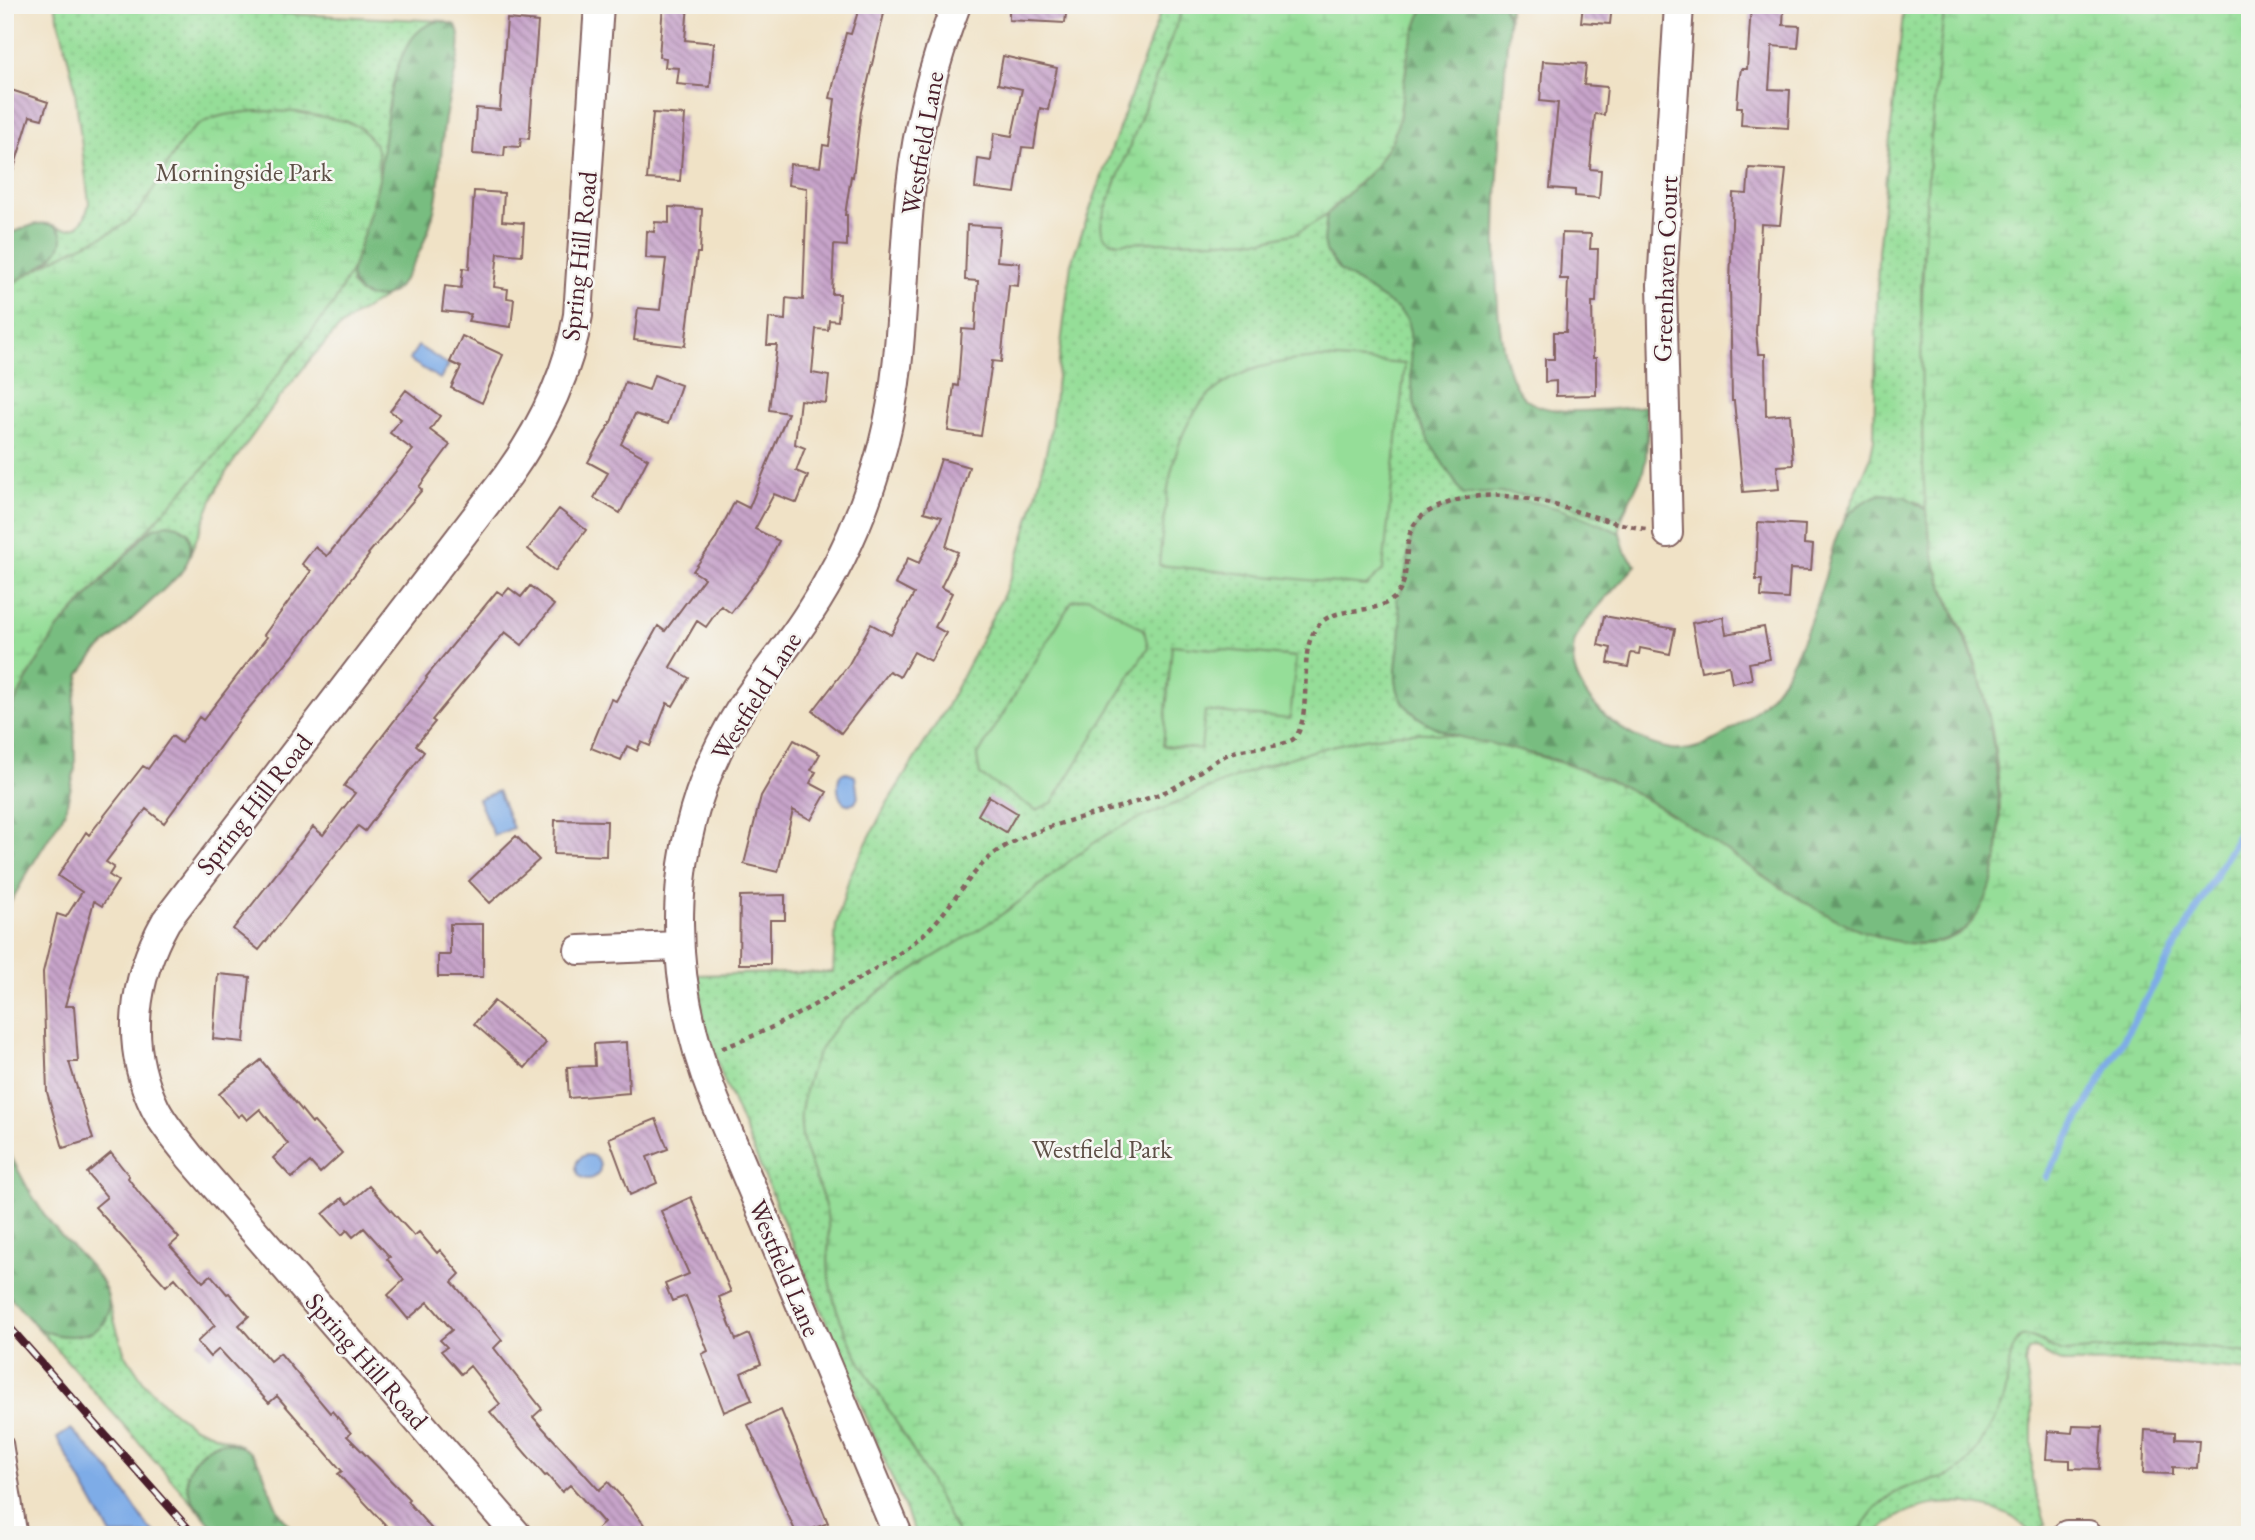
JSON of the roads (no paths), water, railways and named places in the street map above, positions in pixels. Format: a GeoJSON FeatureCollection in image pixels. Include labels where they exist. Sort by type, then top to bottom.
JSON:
{"type":"FeatureCollection","features":[{"type":"Feature","properties":{"kind":"street","name":"Spring Hill Road"},"geometry":{"type":"LineString","coordinates":[[517,1535],[168,1129],[156,1111],[145,1084],[137,1041],[137,1007],[146,961],[172,912],[508,475],[532,440],[551,405],[566,364],[578,315],[599,5]]}},
{"type":"Feature","properties":{"kind":"street","name":"Westfield Lane"},"geometry":{"type":"LineString","coordinates":[[898,1535],[698,1056],[685,1001],[678,946],[679,893],[693,817],[707,774],[740,711],[807,617],[831,577],[854,529],[882,450],[898,366],[909,206],[917,145],[936,61],[956,5]]}},
{"type":"Feature","properties":{"kind":"street","name":"Greenhaven Court"},"geometry":{"type":"LineString","coordinates":[[1668,533],[1662,285],[1679,5]]}},
{"type":"Feature","properties":{"kind":"street"},"geometry":{"type":"LineString","coordinates":[[579,950],[678,946]]}},
{"type":"Feature","properties":{"kind":"street"},"geometry":{"type":"LineString","coordinates":[[2067,1535],[2088,1535]]}},
{"type":"Feature","properties":{"kind":"lane"},"geometry":{"type":"LineString","coordinates":[[5,1443],[16,1532]]}},
{"type":"Feature","properties":{"kind":"water"},"geometry":{"type":"Polygon","coordinates":[[[418,346],[449,365],[440,379],[409,360],[418,346]]]}},
{"type":"Feature","properties":{"kind":"water"},"geometry":{"type":"Polygon","coordinates":[[[845,772],[855,776],[858,797],[855,803],[845,803],[839,796],[840,775],[845,772]]]}},
{"type":"Feature","properties":{"kind":"water"},"geometry":{"type":"Polygon","coordinates":[[[498,791],[513,828],[494,836],[478,799],[498,791]]]}},
{"type":"Feature","properties":{"kind":"water"},"geometry":{"type":"Polygon","coordinates":[[[588,1155],[597,1158],[600,1167],[597,1176],[588,1179],[579,1176],[576,1167],[579,1158],[588,1155]]]}},
{"type":"Feature","properties":{"kind":"water"},"geometry":{"type":"Polygon","coordinates":[[[71,1429],[110,1470],[149,1528],[157,1535],[111,1535],[57,1438],[71,1429]]]}},
{"type":"Feature","properties":{"kind":"waterway"},"geometry":{"type":"LineString","coordinates":[[2046,1177],[2250,814]]}},
{"type":"Feature","properties":{"kind":"railway"},"geometry":{"type":"LineString","coordinates":[[5,1322],[194,1535]]}},
{"type":"Feature","properties":{"kind":"park label","name":"Morningside Park"},"geometry":{"type":"Point","coordinates":[244,172]}},
{"type":"Feature","properties":{"kind":"park label","name":"Westfield Park"},"geometry":{"type":"Point","coordinates":[1102,1149]}}]}
